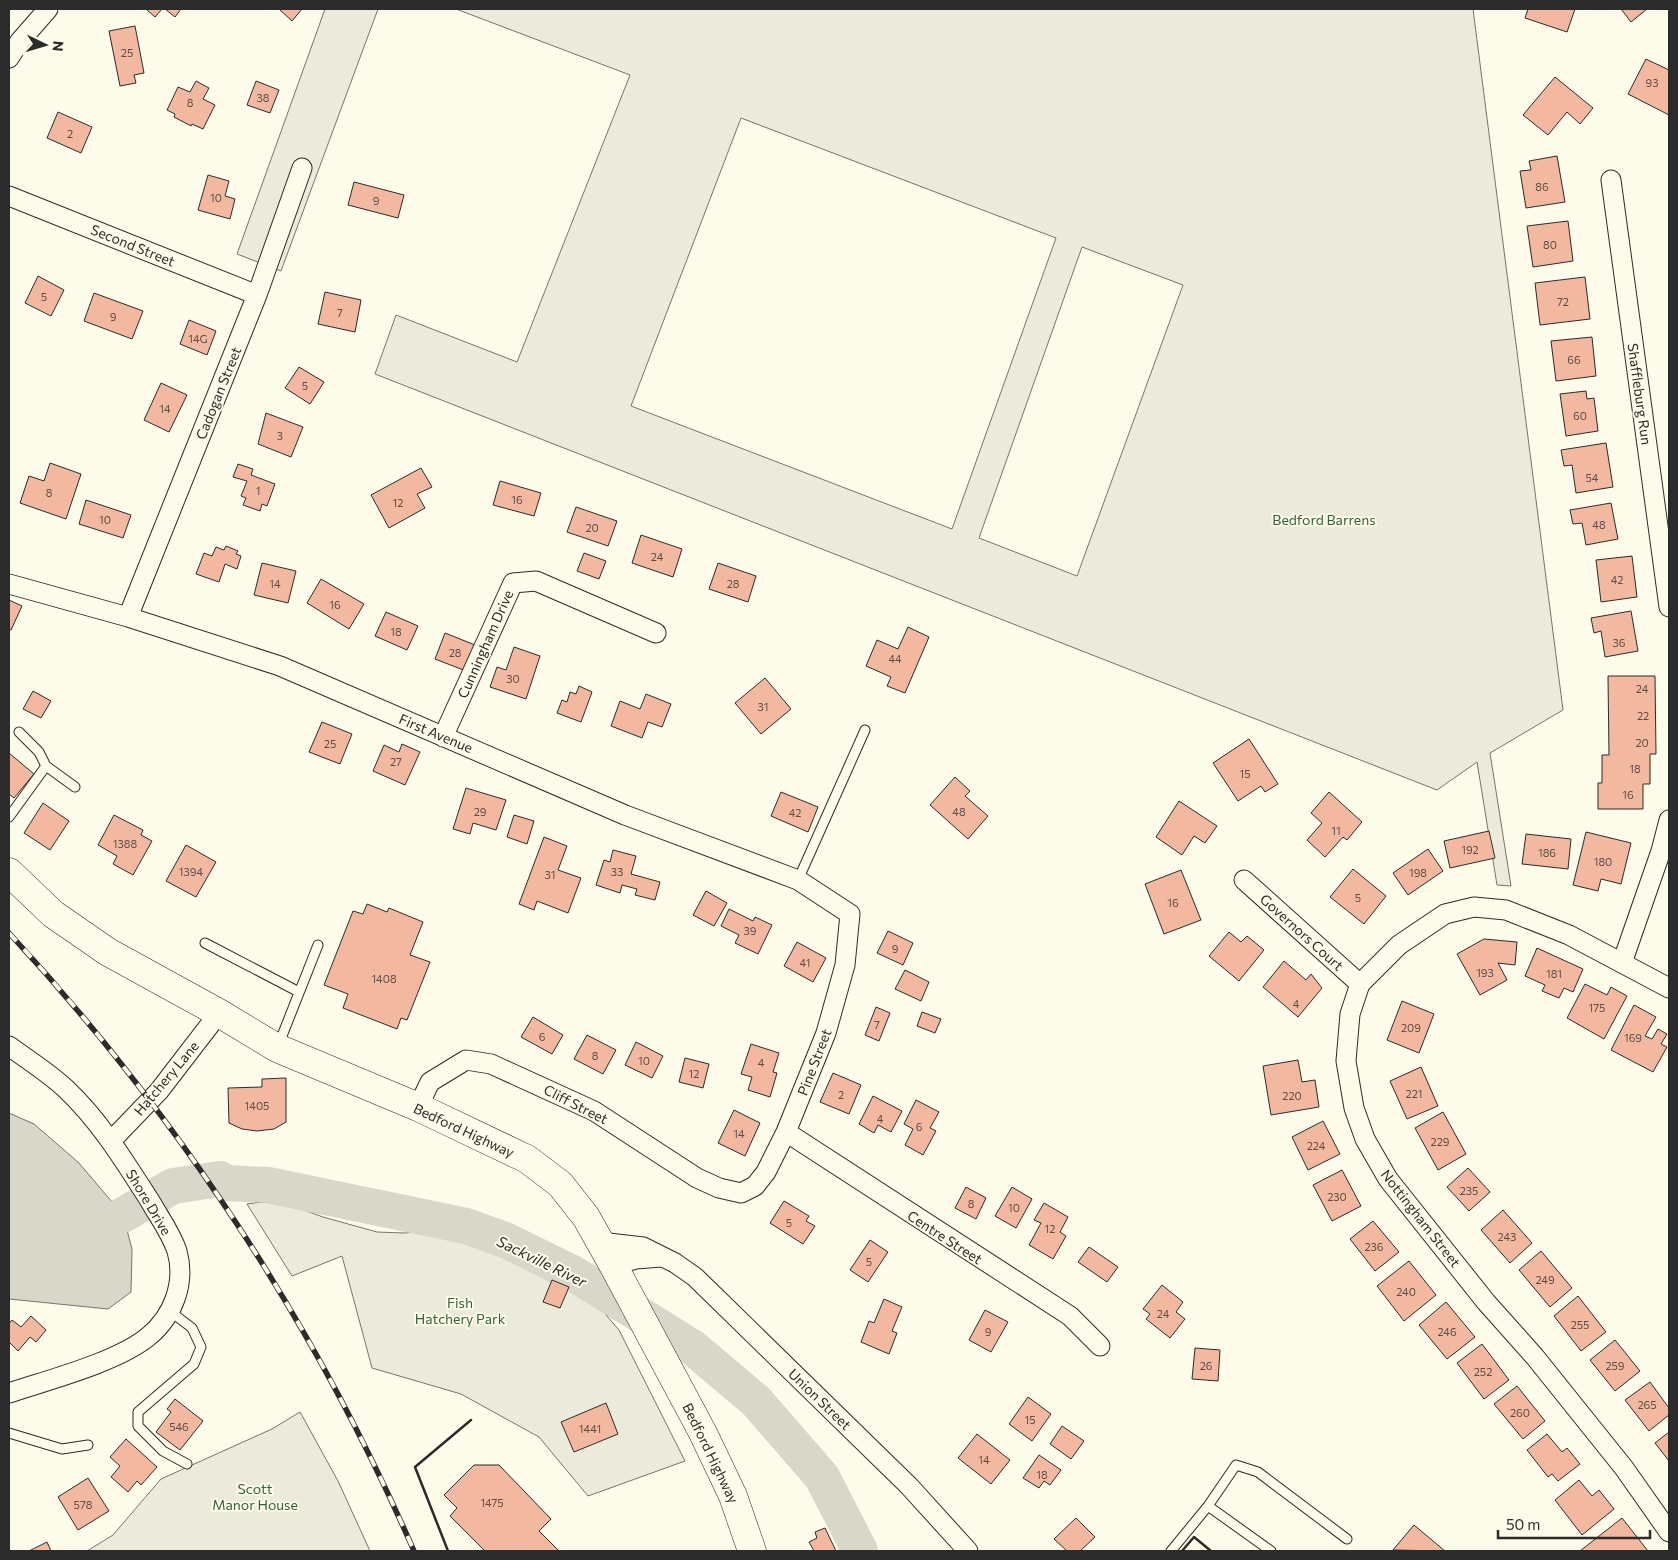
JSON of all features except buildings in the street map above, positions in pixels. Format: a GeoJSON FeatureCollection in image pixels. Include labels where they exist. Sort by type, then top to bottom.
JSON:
{"type":"FeatureCollection","features":[{"type":"Feature","properties":{"kind":"main road","name":"Bedford Highway"},"geometry":{"type":"LineString","coordinates":[[9,872],[53,914],[108,952],[219,1013],[276,1048],[418,1107],[527,1159],[560,1184],[586,1218],[607,1253],[703,1433],[733,1496],[752,1551]]}},
{"type":"Feature","properties":{"kind":"street"},"geometry":{"type":"LineString","coordinates":[[9,58],[14,36],[48,9]]}},
{"type":"Feature","properties":{"kind":"street","name":"Cadogan Street"},"geometry":{"type":"LineString","coordinates":[[128,617],[257,295],[302,168]]}},
{"type":"Feature","properties":{"kind":"street","name":"Shaffleburg Run"},"geometry":{"type":"LineString","coordinates":[[1611,180],[1669,607]]}},
{"type":"Feature","properties":{"kind":"street","name":"Second Street"},"geometry":{"type":"LineString","coordinates":[[9,196],[257,295]]}},
{"type":"Feature","properties":{"kind":"street","name":"Cunningham Drive"},"geometry":{"type":"LineString","coordinates":[[444,737],[513,582],[536,581],[656,633]]}},
{"type":"Feature","properties":{"kind":"street","name":"First Avenue"},"geometry":{"type":"LineString","coordinates":[[9,584],[128,617],[280,666],[625,815],[798,880],[850,914]]}},
{"type":"Feature","properties":{"kind":"street"},"geometry":{"type":"LineString","coordinates":[[1622,963],[1661,851],[1669,820]]}},
{"type":"Feature","properties":{"kind":"street","name":"Governors Court"},"geometry":{"type":"LineString","coordinates":[[1244,880],[1360,984]]}},
{"type":"Feature","properties":{"kind":"street","name":"Nottingham Street"},"geometry":{"type":"LineString","coordinates":[[1669,988],[1569,935],[1506,910],[1474,907],[1445,914],[1424,928],[1399,945],[1360,984],[1350,1014],[1346,1061],[1354,1108],[1365,1139],[1388,1179],[1486,1302],[1535,1357],[1624,1468],[1669,1532]]}},
{"type":"Feature","properties":{"kind":"street","name":"Pine Street"},"geometry":{"type":"LineString","coordinates":[[741,1193],[755,1186],[766,1172],[786,1132],[826,1033],[845,965],[850,914]]}},
{"type":"Feature","properties":{"kind":"street","name":"Hatchery Lane"},"geometry":{"type":"LineString","coordinates":[[111,1141],[159,1091],[219,1013]]}},
{"type":"Feature","properties":{"kind":"street","name":"Shore Drive"},"geometry":{"type":"LineString","coordinates":[[9,1046],[66,1089],[111,1141],[170,1234],[177,1252],[178,1267],[178,1291],[171,1312],[148,1336],[120,1355],[9,1393]]}},
{"type":"Feature","properties":{"kind":"street","name":"Cliff Street"},"geometry":{"type":"LineString","coordinates":[[418,1107],[430,1082],[466,1060],[491,1064],[594,1111],[697,1178],[719,1188],[741,1193]]}},
{"type":"Feature","properties":{"kind":"street","name":"Centre Street"},"geometry":{"type":"LineString","coordinates":[[786,1132],[1070,1316],[1100,1346]]}},
{"type":"Feature","properties":{"kind":"street","name":"Union Street"},"geometry":{"type":"LineString","coordinates":[[607,1253],[643,1247],[695,1277],[909,1486],[968,1551]]}},
{"type":"Feature","properties":{"kind":"street"},"geometry":{"type":"LineString","coordinates":[[607,1253],[636,1259],[663,1257]]}},
{"type":"Feature","properties":{"kind":"lane"},"geometry":{"type":"LineString","coordinates":[[798,880],[865,730]]}},
{"type":"Feature","properties":{"kind":"lane"},"geometry":{"type":"LineString","coordinates":[[19,732],[39,752],[46,766],[75,787]]}},
{"type":"Feature","properties":{"kind":"lane"},"geometry":{"type":"LineString","coordinates":[[9,817],[46,766]]}},
{"type":"Feature","properties":{"kind":"lane"},"geometry":{"type":"LineString","coordinates":[[205,943],[299,992]]}},
{"type":"Feature","properties":{"kind":"lane"},"geometry":{"type":"LineString","coordinates":[[276,1048],[318,945]]}},
{"type":"Feature","properties":{"kind":"lane"},"geometry":{"type":"LineString","coordinates":[[171,1312],[192,1328],[201,1347],[194,1364],[138,1412],[138,1426],[163,1451],[187,1464]]}},
{"type":"Feature","properties":{"kind":"lane"},"geometry":{"type":"LineString","coordinates":[[9,1433],[62,1449],[88,1445]]}},
{"type":"Feature","properties":{"kind":"lane"},"geometry":{"type":"LineString","coordinates":[[1171,1551],[1208,1506],[1236,1466],[1258,1472],[1347,1539]]}},
{"type":"Feature","properties":{"kind":"lane"},"geometry":{"type":"LineString","coordinates":[[1208,1506],[1271,1551]]}},
{"type":"Feature","properties":{"kind":"green space"},"geometry":{"type":"Polygon","coordinates":[[[325,9],[378,9],[281,271],[237,254],[325,9]]]}},
{"type":"Feature","properties":{"kind":"green space","name":"Bedford Barrens"},"geometry":{"type":"Polygon","coordinates":[[[456,9],[1473,9],[1563,710],[1490,753],[1511,886],[1497,885],[1477,762],[1437,790],[375,374],[396,315],[517,362],[630,75],[456,9]],[[741,118],[631,406],[952,529],[1056,238],[741,118]],[[1082,247],[979,538],[1077,576],[1183,285],[1082,247]]]}},
{"type":"Feature","properties":{"kind":"green space","name":"Fish Hatchery Park"},"geometry":{"type":"Polygon","coordinates":[[[261,1202],[288,1204],[323,1217],[377,1232],[462,1231],[488,1234],[502,1241],[512,1242],[513,1249],[581,1286],[619,1330],[685,1461],[588,1496],[539,1437],[461,1394],[372,1368],[342,1256],[292,1276],[247,1204],[261,1202]]]}},
{"type":"Feature","properties":{"kind":"green space","name":"Scott Manor House"},"geometry":{"type":"Polygon","coordinates":[[[300,1412],[338,1481],[370,1551],[87,1551],[113,1535],[161,1479],[272,1429],[300,1412]]]}},
{"type":"Feature","properties":{"kind":"shaded area"},"geometry":{"type":"Polygon","coordinates":[[[9,1113],[34,1124],[79,1163],[123,1215],[132,1249],[131,1292],[108,1309],[9,1299],[9,1113]]]}},
{"type":"Feature","properties":{"kind":"waterway","name":"Sackville River"},"geometry":{"type":"LineString","coordinates":[[123,1215],[173,1186],[220,1179],[227,1183],[268,1185],[466,1226],[505,1240],[574,1274],[692,1347],[756,1401],[822,1477],[860,1551]]}},
{"type":"Feature","properties":{"kind":"railway"},"geometry":{"type":"LineString","coordinates":[[9,933],[71,1002],[129,1074],[185,1148],[237,1225],[287,1303],[333,1384],[375,1467],[414,1551]]}},
{"type":"Feature","properties":{"kind":"wall"},"geometry":{"type":"LineString","coordinates":[[448,1551],[415,1467],[471,1420]]}},
{"type":"Feature","properties":{"kind":"wall"},"geometry":{"type":"LineString","coordinates":[[1182,1551],[1194,1537],[1211,1551]]}}]}
